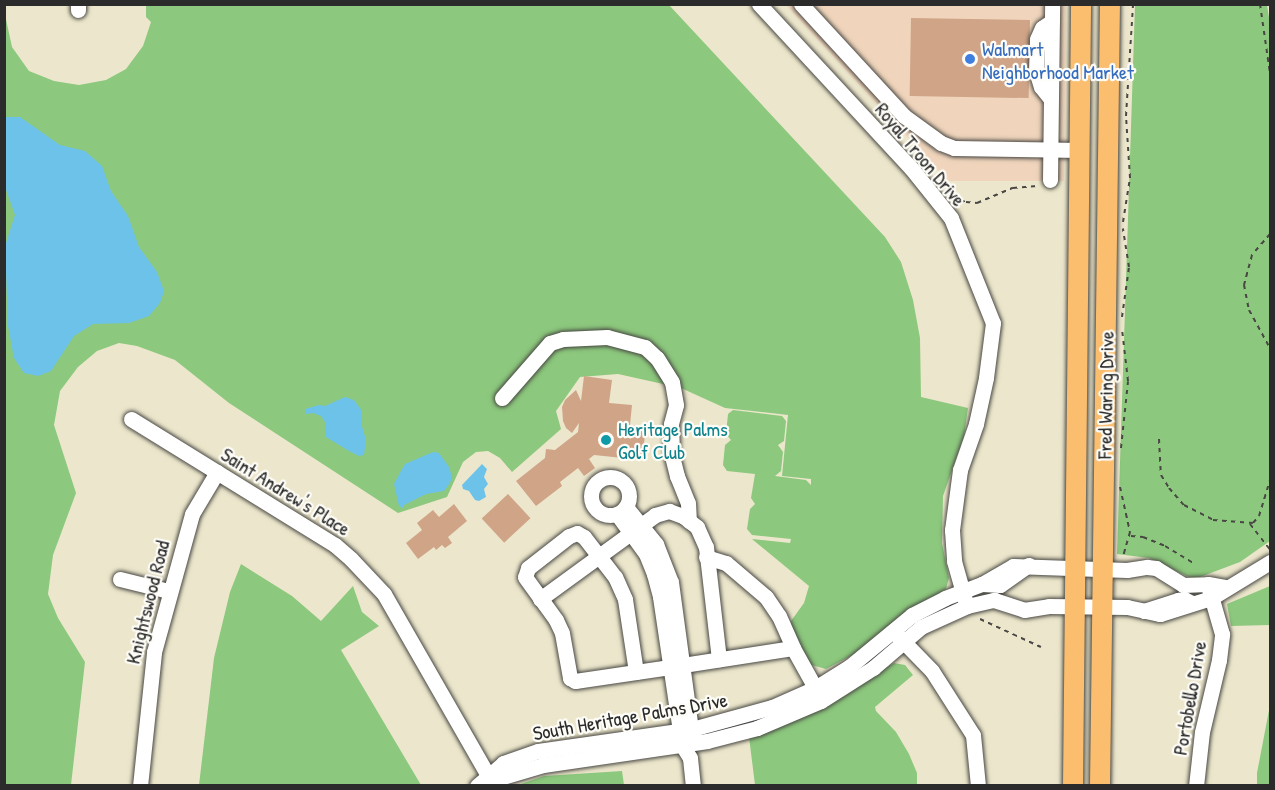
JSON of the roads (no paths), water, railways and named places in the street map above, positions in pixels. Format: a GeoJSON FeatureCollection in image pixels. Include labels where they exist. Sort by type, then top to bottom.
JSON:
{"type":"FeatureCollection","features":[{"type":"Feature","properties":{"kind":"main road","name":"Fred Waring Drive"},"geometry":{"type":"LineString","coordinates":[[1073,786],[1081,4]]}},
{"type":"Feature","properties":{"kind":"main road","name":"Fred Waring Drive"},"geometry":{"type":"LineString","coordinates":[[1100,786],[1110,4]]}},
{"type":"Feature","properties":{"kind":"street","name":"Royal Troon Drive"},"geometry":{"type":"LineString","coordinates":[[759,4],[910,168],[951,218],[993,323],[986,378],[976,424],[960,470],[952,530],[954,561],[965,598]]}},
{"type":"Feature","properties":{"kind":"street"},"geometry":{"type":"LineString","coordinates":[[801,4],[904,116],[940,143],[954,148],[1080,150]]}},
{"type":"Feature","properties":{"kind":"street"},"geometry":{"type":"LineString","coordinates":[[1050,180],[1052,4]]}},
{"type":"Feature","properties":{"kind":"street"},"geometry":{"type":"LineString","coordinates":[[502,398],[550,343],[563,339],[607,337],[645,347],[657,358],[672,382],[676,405],[671,424],[672,456],[688,503],[689,520]]}},
{"type":"Feature","properties":{"kind":"street","name":"Saint Andrew's Place"},"geometry":{"type":"LineString","coordinates":[[131,419],[335,545],[384,594],[483,781]]}},
{"type":"Feature","properties":{"kind":"street","name":"Knightswood Road"},"geometry":{"type":"LineString","coordinates":[[140,786],[154,652],[192,514],[217,472]]}},
{"type":"Feature","properties":{"kind":"street"},"geometry":{"type":"LineString","coordinates":[[622,511],[636,530],[654,574],[660,597],[677,666],[693,786]]}},
{"type":"Feature","properties":{"kind":"street"},"geometry":{"type":"LineString","coordinates":[[540,599],[655,515],[669,512],[683,516],[697,527],[706,547],[720,659]]}},
{"type":"Feature","properties":{"kind":"street"},"geometry":{"type":"LineString","coordinates":[[636,672],[625,599],[615,577],[584,537],[577,533],[569,536],[528,568],[525,577],[556,620],[562,633],[570,678],[575,681],[677,666],[794,648]]}},
{"type":"Feature","properties":{"kind":"street"},"geometry":{"type":"LineString","coordinates":[[706,557],[726,563],[766,597],[779,616],[818,694]]}},
{"type":"Feature","properties":{"kind":"street"},"geometry":{"type":"LineString","coordinates":[[989,587],[1024,610],[1049,606],[1075,606],[1160,614],[1186,599],[1225,587],[1270,562]]}},
{"type":"Feature","properties":{"kind":"street","name":"South Heritage Palms Drive"},"geometry":{"type":"LineString","coordinates":[[483,781],[543,765],[687,742],[757,728],[818,694],[867,654],[898,636],[924,608],[965,598],[989,587],[1013,566],[1156,568],[1186,599]]}},
{"type":"Feature","properties":{"kind":"street"},"geometry":{"type":"LineString","coordinates":[[120,579],[169,591]]}},
{"type":"Feature","properties":{"kind":"street","name":"Portobello Drive"},"geometry":{"type":"LineString","coordinates":[[1196,786],[1202,732],[1219,660],[1222,634],[1210,591]]}},
{"type":"Feature","properties":{"kind":"street"},"geometry":{"type":"LineString","coordinates":[[898,636],[932,671],[973,735],[978,786]]}},
{"type":"Feature","properties":{"kind":"water"},"geometry":{"type":"Polygon","coordinates":[[[5,117],[20,117],[60,145],[85,151],[102,166],[111,191],[128,216],[139,247],[157,272],[164,291],[160,303],[149,316],[129,323],[93,324],[74,336],[51,371],[38,376],[24,373],[14,358],[8,326],[5,246],[15,215],[5,187],[5,117]]]}},
{"type":"Feature","properties":{"kind":"water"},"geometry":{"type":"Polygon","coordinates":[[[345,397],[354,400],[362,411],[361,423],[366,440],[364,455],[359,456],[326,437],[325,422],[321,416],[313,413],[306,414],[305,409],[319,405],[325,406],[345,397]]]}},
{"type":"Feature","properties":{"kind":"water"},"geometry":{"type":"Polygon","coordinates":[[[433,452],[439,453],[449,467],[452,477],[450,483],[444,491],[426,494],[404,505],[403,508],[399,506],[394,484],[405,464],[433,452]]]}},
{"type":"Feature","properties":{"kind":"water"},"geometry":{"type":"Polygon","coordinates":[[[482,464],[487,469],[484,477],[488,484],[484,489],[486,497],[479,501],[475,500],[469,491],[463,489],[462,485],[482,464]]]}},
{"type":"Feature","properties":{"kind":"place","name":"Walmart Neighborhood Market"},"geometry":{"type":"Point","coordinates":[970,59]}},
{"type":"Feature","properties":{"kind":"place","name":"Heritage Palms Golf Club"},"geometry":{"type":"Point","coordinates":[606,440]}}]}
